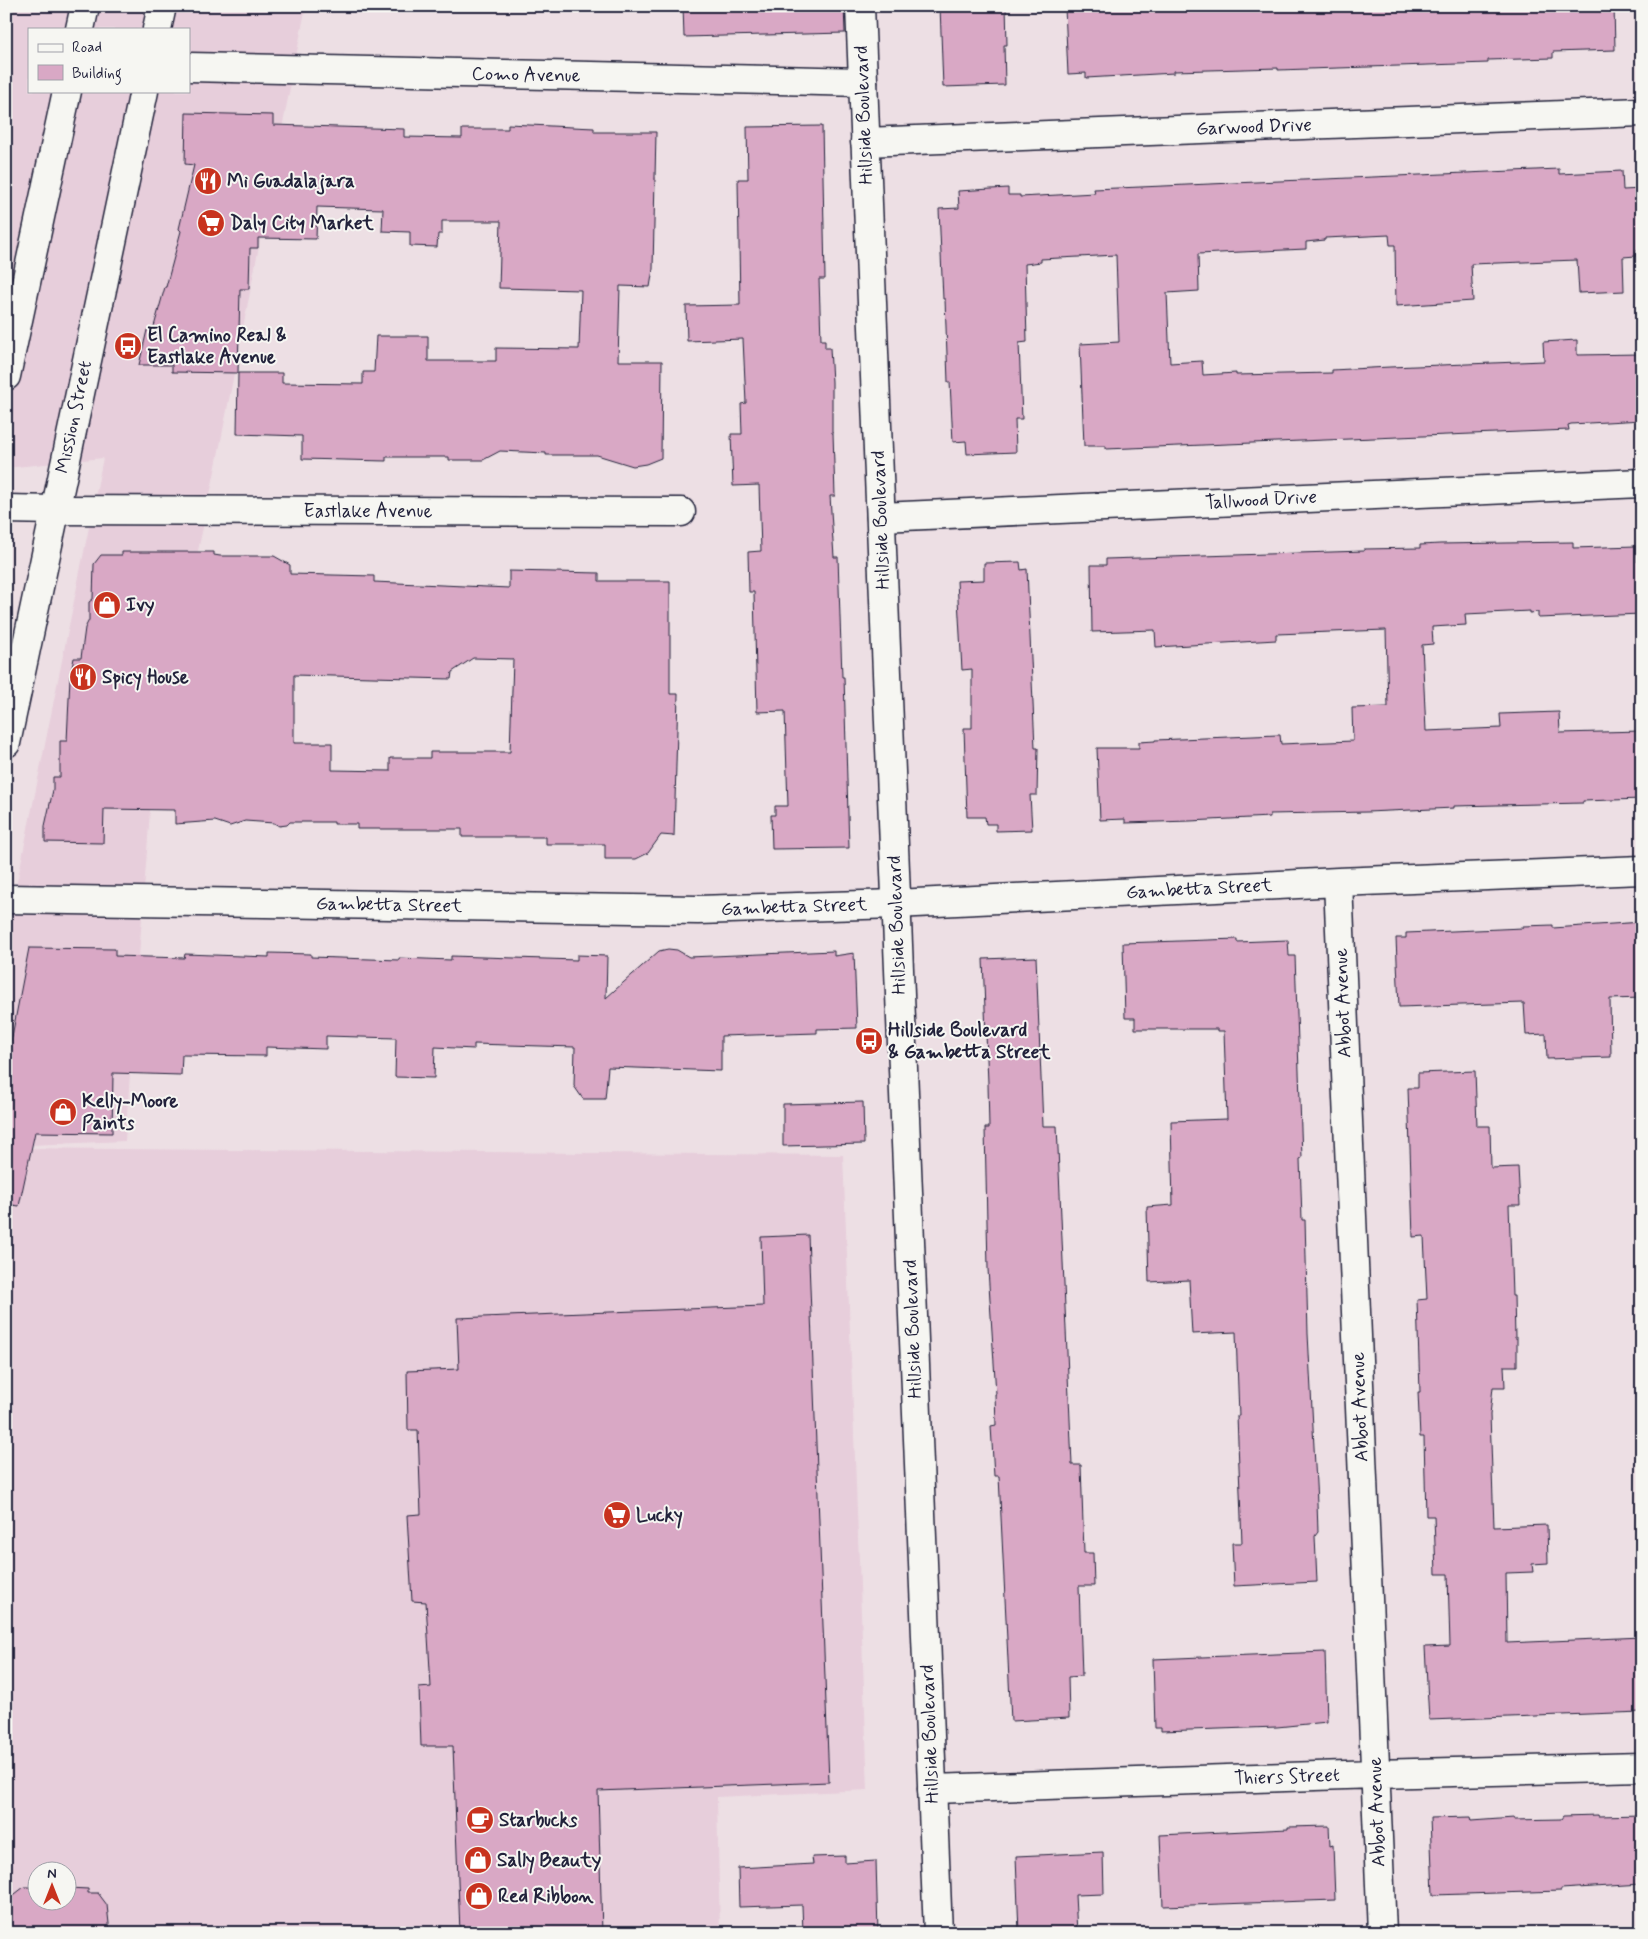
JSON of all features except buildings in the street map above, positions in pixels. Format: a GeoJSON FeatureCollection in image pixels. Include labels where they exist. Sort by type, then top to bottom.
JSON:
{"type":"FeatureCollection","features":[{"type":"Feature","properties":{"kind":"street"},"geometry":{"type":"LineString","coordinates":[[80,28],[85,6]]}},
{"type":"Feature","properties":{"kind":"street"},"geometry":{"type":"LineString","coordinates":[[157,28],[162,6]]}},
{"type":"Feature","properties":{"kind":"street","name":"Hillside Boulevard"},"geometry":{"type":"LineString","coordinates":[[860,6],[938,1933]]}},
{"type":"Feature","properties":{"kind":"street","name":"Como Avenue"},"geometry":{"type":"LineString","coordinates":[[190,67],[863,82]]}},
{"type":"Feature","properties":{"kind":"street"},"geometry":{"type":"LineString","coordinates":[[6,376],[67,92]]}},
{"type":"Feature","properties":{"kind":"street","name":"Mission Street"},"geometry":{"type":"LineString","coordinates":[[6,743],[144,92]]}},
{"type":"Feature","properties":{"kind":"street","name":"Garwood Drive"},"geometry":{"type":"LineString","coordinates":[[865,142],[1642,112]]}},
{"type":"Feature","properties":{"kind":"street","name":"Tallwood Drive"},"geometry":{"type":"LineString","coordinates":[[880,517],[1642,484]]}},
{"type":"Feature","properties":{"kind":"street","name":"Eastlake Avenue"},"geometry":{"type":"LineString","coordinates":[[6,509],[681,512]]}},
{"type":"Feature","properties":{"kind":"street","name":"Gambetta Street"},"geometry":{"type":"LineString","coordinates":[[6,899],[698,910],[896,904],[1338,882],[1642,870]]}},
{"type":"Feature","properties":{"kind":"street","name":"Abbot Avenue"},"geometry":{"type":"LineString","coordinates":[[1338,882],[1382,1933]]}},
{"type":"Feature","properties":{"kind":"street","name":"Thiers Street"},"geometry":{"type":"LineString","coordinates":[[932,1789],[1375,1774],[1642,1768]]}},
{"type":"Feature","properties":{"kind":"shaded area"},"geometry":{"type":"Polygon","coordinates":[[[6,6],[306,6],[216,466],[154,759],[125,1141],[6,1146],[6,937],[103,458],[6,468],[6,6]]]}},
{"type":"Feature","properties":{"kind":"shaded area"},"geometry":{"type":"Polygon","coordinates":[[[6,1148],[843,1155],[868,1790],[717,1797],[720,1933],[6,1933],[6,1148]]]}},
{"type":"Feature","properties":{"kind":"place","name":"Mi Guadalajara"},"geometry":{"type":"Point","coordinates":[208,181]}},
{"type":"Feature","properties":{"kind":"place","name":"Daly City Market"},"geometry":{"type":"Point","coordinates":[211,223]}},
{"type":"Feature","properties":{"kind":"place","name":"El Camino Real & Eastlake Avenue"},"geometry":{"type":"Point","coordinates":[128,346]}},
{"type":"Feature","properties":{"kind":"place","name":"Ivy"},"geometry":{"type":"Point","coordinates":[107,605]}},
{"type":"Feature","properties":{"kind":"place","name":"Spicy House"},"geometry":{"type":"Point","coordinates":[83,677]}},
{"type":"Feature","properties":{"kind":"place","name":"Hillside Boulevard & Gambetta Street"},"geometry":{"type":"Point","coordinates":[869,1041]}},
{"type":"Feature","properties":{"kind":"place","name":"Kelly-Moore Paints"},"geometry":{"type":"Point","coordinates":[63,1112]}},
{"type":"Feature","properties":{"kind":"place","name":"Lucky"},"geometry":{"type":"Point","coordinates":[617,1515]}},
{"type":"Feature","properties":{"kind":"place","name":"Starbucks"},"geometry":{"type":"Point","coordinates":[480,1820]}},
{"type":"Feature","properties":{"kind":"place","name":"Sally Beauty"},"geometry":{"type":"Point","coordinates":[478,1860]}},
{"type":"Feature","properties":{"kind":"place","name":"Red Ribbon"},"geometry":{"type":"Point","coordinates":[479,1896]}}]}
